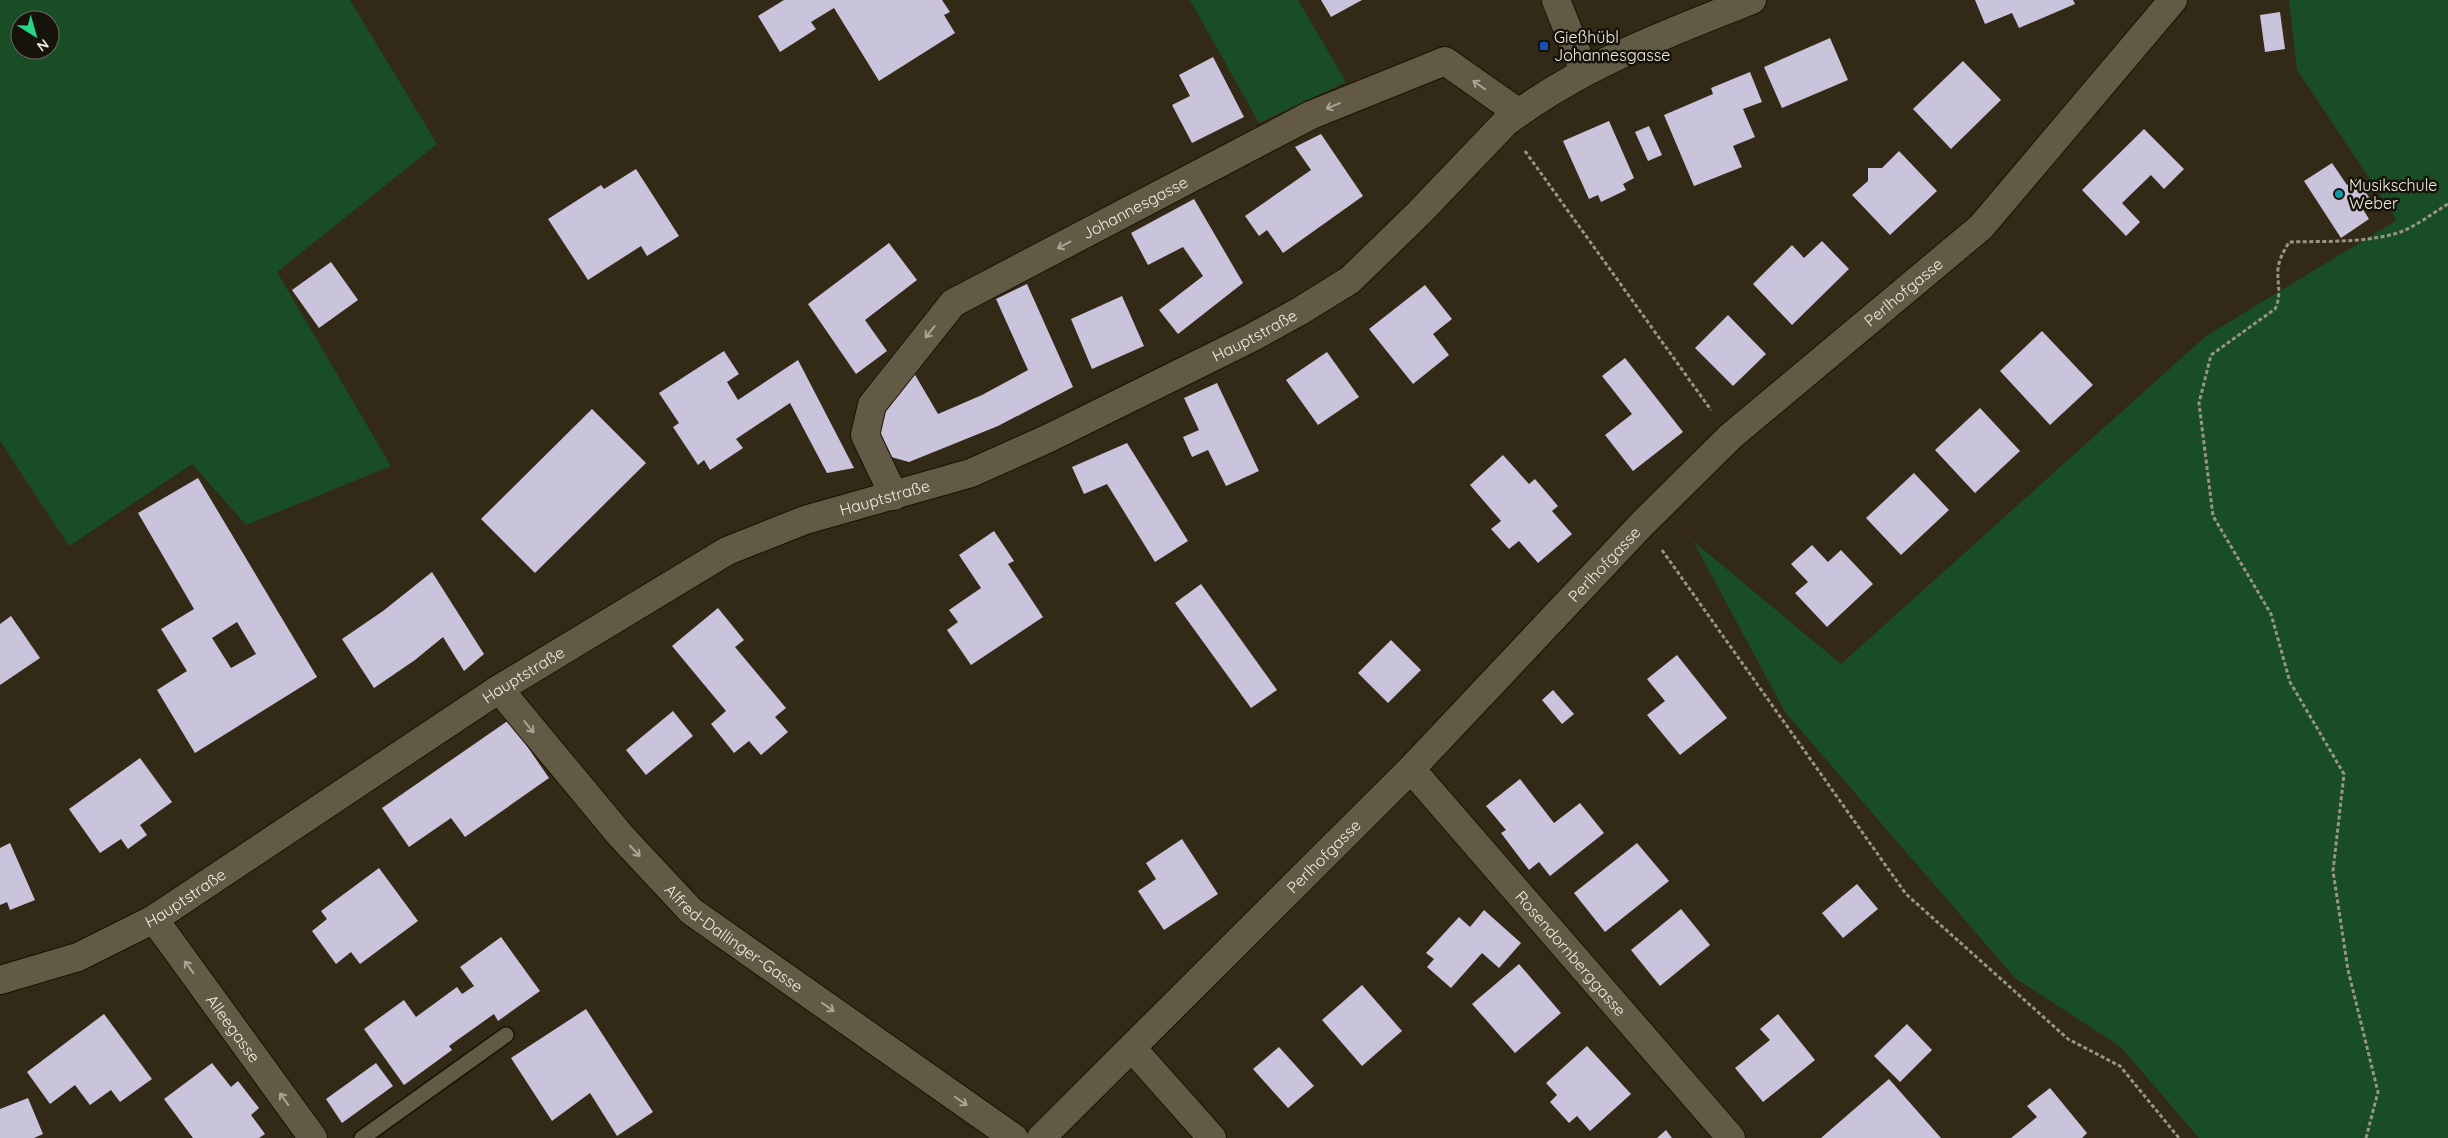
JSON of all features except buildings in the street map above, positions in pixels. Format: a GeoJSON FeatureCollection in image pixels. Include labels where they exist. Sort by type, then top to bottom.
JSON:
{"type":"FeatureCollection","features":[{"type":"Feature","properties":{"kind":"street"},"geometry":{"type":"LineString","coordinates":[[1556,0],[1584,71]]}},
{"type":"Feature","properties":{"kind":"street","name":"Hauptstraße"},"geometry":{"type":"LineString","coordinates":[[0,980],[78,956],[154,919],[499,689],[727,551],[805,520],[970,473],[1049,438],[1251,338],[1300,311],[1350,280],[1512,118],[1584,71],[1636,46],[1752,0]]}},
{"type":"Feature","properties":{"kind":"street","name":"Perlhofgasse"},"geometry":{"type":"LineString","coordinates":[[1041,1138],[1411,769],[1642,523],[1731,436],[1980,227],[2173,0]]}},
{"type":"Feature","properties":{"kind":"street","name":"Johannesgasse"},"geometry":{"type":"LineString","coordinates":[[894,496],[865,434],[872,405],[952,303],[1311,115],[1446,61],[1512,118]]}},
{"type":"Feature","properties":{"kind":"street","name":"Alfred-Dallinger-Gasse"},"geometry":{"type":"LineString","coordinates":[[499,689],[620,836],[691,911],[1014,1138]]}},
{"type":"Feature","properties":{"kind":"street","name":"Rosendornberggasse"},"geometry":{"type":"LineString","coordinates":[[1411,769],[1731,1138]]}},
{"type":"Feature","properties":{"kind":"street","name":"Alleegasse"},"geometry":{"type":"LineString","coordinates":[[154,919],[313,1138]]}},
{"type":"Feature","properties":{"kind":"street"},"geometry":{"type":"LineString","coordinates":[[1132,1048],[1190,1128],[1212,1138]]}},
{"type":"Feature","properties":{"kind":"lane"},"geometry":{"type":"LineString","coordinates":[[362,1138],[506,1035]]}},
{"type":"Feature","properties":{"kind":"path"},"geometry":{"type":"LineString","coordinates":[[1512,118],[1731,436]]}},
{"type":"Feature","properties":{"kind":"path"},"geometry":{"type":"LineString","coordinates":[[2366,1138],[2378,1092],[2348,970],[2333,871],[2344,774],[2290,682],[2272,614],[2213,516],[2199,403],[2211,355],[2275,309],[2280,300],[2278,268],[2282,253],[2289,242],[2350,240],[2395,234],[2448,204]]}},
{"type":"Feature","properties":{"kind":"path"},"geometry":{"type":"LineString","coordinates":[[1642,523],[1906,894],[2068,1039],[2120,1066],[2179,1138]]}},
{"type":"Feature","properties":{"kind":"green space"},"geometry":{"type":"Polygon","coordinates":[[[0,0],[350,0],[437,144],[277,272],[391,466],[246,525],[192,464],[69,546],[0,441],[0,0]]]}},
{"type":"Feature","properties":{"kind":"green space"},"geometry":{"type":"Polygon","coordinates":[[[1190,0],[1298,0],[1346,82],[1259,123],[1190,0]]]}},
{"type":"Feature","properties":{"kind":"green space"},"geometry":{"type":"Polygon","coordinates":[[[2289,0],[2448,0],[2448,1138],[2199,1138],[2121,1047],[2015,978],[1785,712],[1693,541],[1841,664],[2206,336],[2397,220],[2297,70],[2289,0]]]}},
{"type":"Feature","properties":{"kind":"place","name":"Gießhübl Johannesgasse"},"geometry":{"type":"Point","coordinates":[1544,46]}},
{"type":"Feature","properties":{"kind":"place","name":"Musikschule Weber"},"geometry":{"type":"Point","coordinates":[2339,194]}}]}
